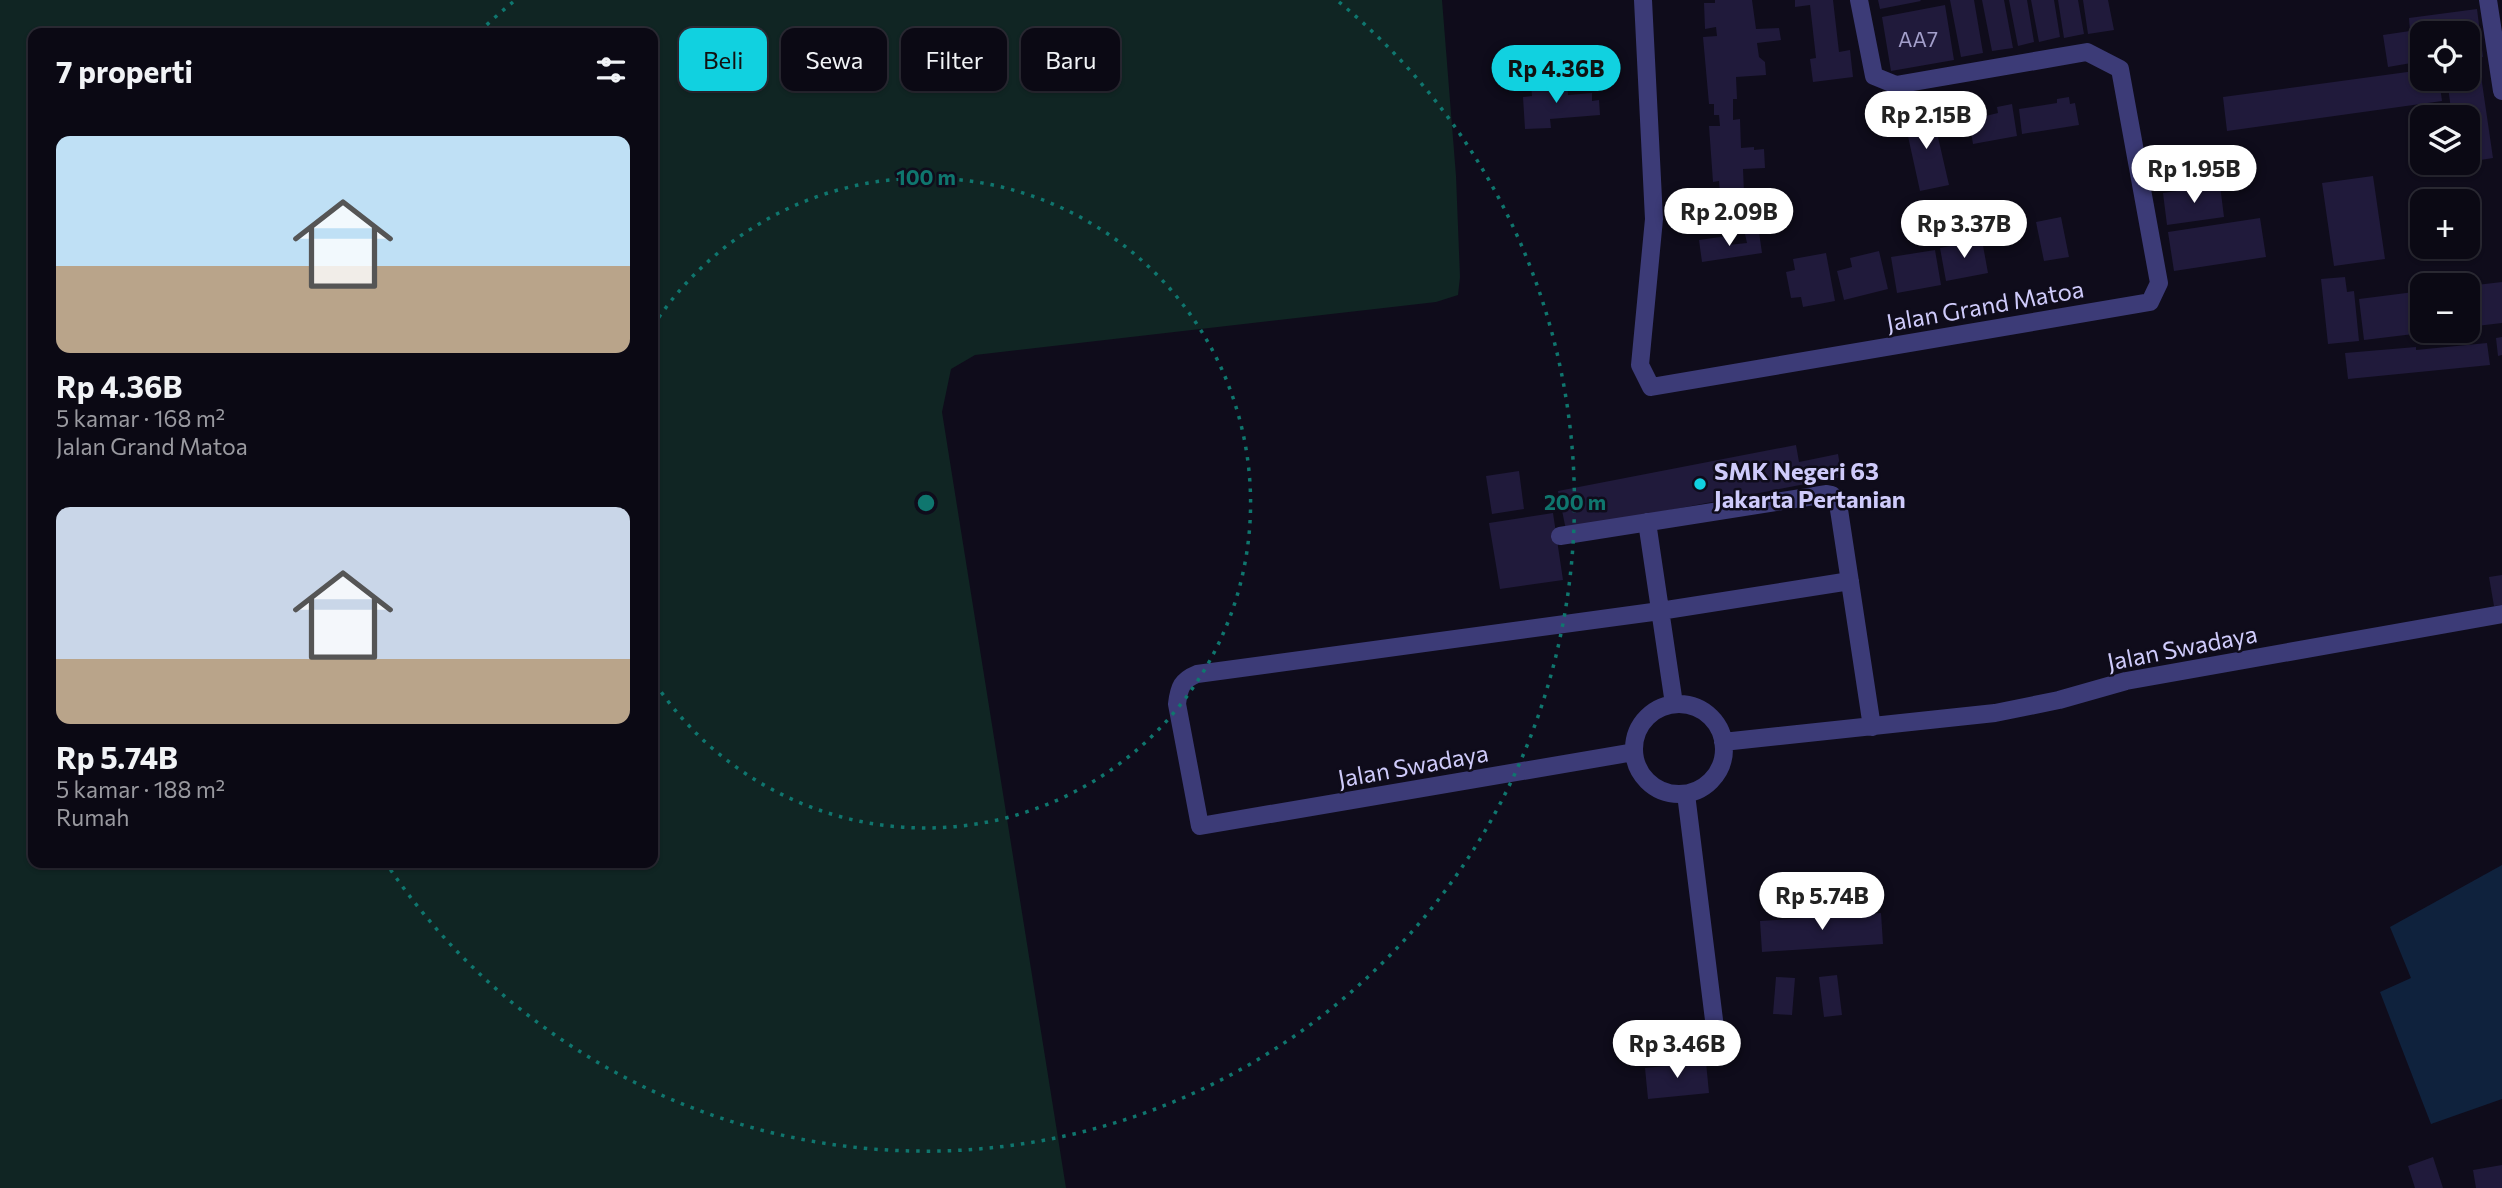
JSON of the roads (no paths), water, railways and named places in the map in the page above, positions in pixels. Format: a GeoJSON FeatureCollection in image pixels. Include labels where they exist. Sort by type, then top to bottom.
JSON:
{"type":"FeatureCollection","features":[{"type":"Feature","properties":{"kind":"street","name":"Jalan Grand Matoa"},"geometry":{"type":"LineString","coordinates":[[1643,0],[1654,219],[1640,365],[1651,387],[2150,302],[2159,283],[2120,69],[2087,52],[1896,85],[1874,76],[1859,0]]}},
{"type":"Feature","properties":{"kind":"street"},"geometry":{"type":"LineString","coordinates":[[2488,0],[2502,92]]}},
{"type":"Feature","properties":{"kind":"street"},"geometry":{"type":"LineString","coordinates":[[1560,536],[1832,495],[1838,503],[1872,727]]}},
{"type":"Feature","properties":{"kind":"street"},"geometry":{"type":"LineString","coordinates":[[1647,522],[1674,704]]}},
{"type":"Feature","properties":{"kind":"street"},"geometry":{"type":"LineString","coordinates":[[1660,611],[1850,581]]}},
{"type":"Feature","properties":{"kind":"street","name":"Jalan Swadaya"},"geometry":{"type":"LineString","coordinates":[[1634,752],[1200,826],[1177,704],[1178,689],[1185,679],[1197,674],[1660,611]]}},
{"type":"Feature","properties":{"kind":"street","name":"Jalan Swadaya"},"geometry":{"type":"LineString","coordinates":[[1723,741],[1996,713],[2059,700],[2126,681],[2502,614]]}},
{"type":"Feature","properties":{"kind":"street"},"geometry":{"type":"LineString","coordinates":[[1674,704],[1690,706],[1706,713],[1717,725],[1723,741],[1723,759],[1716,775],[1703,788],[1686,794],[1667,793],[1651,784],[1639,770],[1634,752],[1636,735],[1644,720],[1658,709],[1674,704]]}},
{"type":"Feature","properties":{"kind":"street"},"geometry":{"type":"LineString","coordinates":[[1686,794],[1716,1036]]}},
{"type":"Feature","properties":{"kind":"water"},"geometry":{"type":"Polygon","coordinates":[[[2502,865],[2502,1099],[2431,1124],[2380,992],[2411,978],[2390,927],[2502,865]]]}},
{"type":"Feature","properties":{"kind":"place","name":"SMK Negeri 63 Jakarta Pertanian"},"geometry":{"type":"Point","coordinates":[1700,484]}}]}
